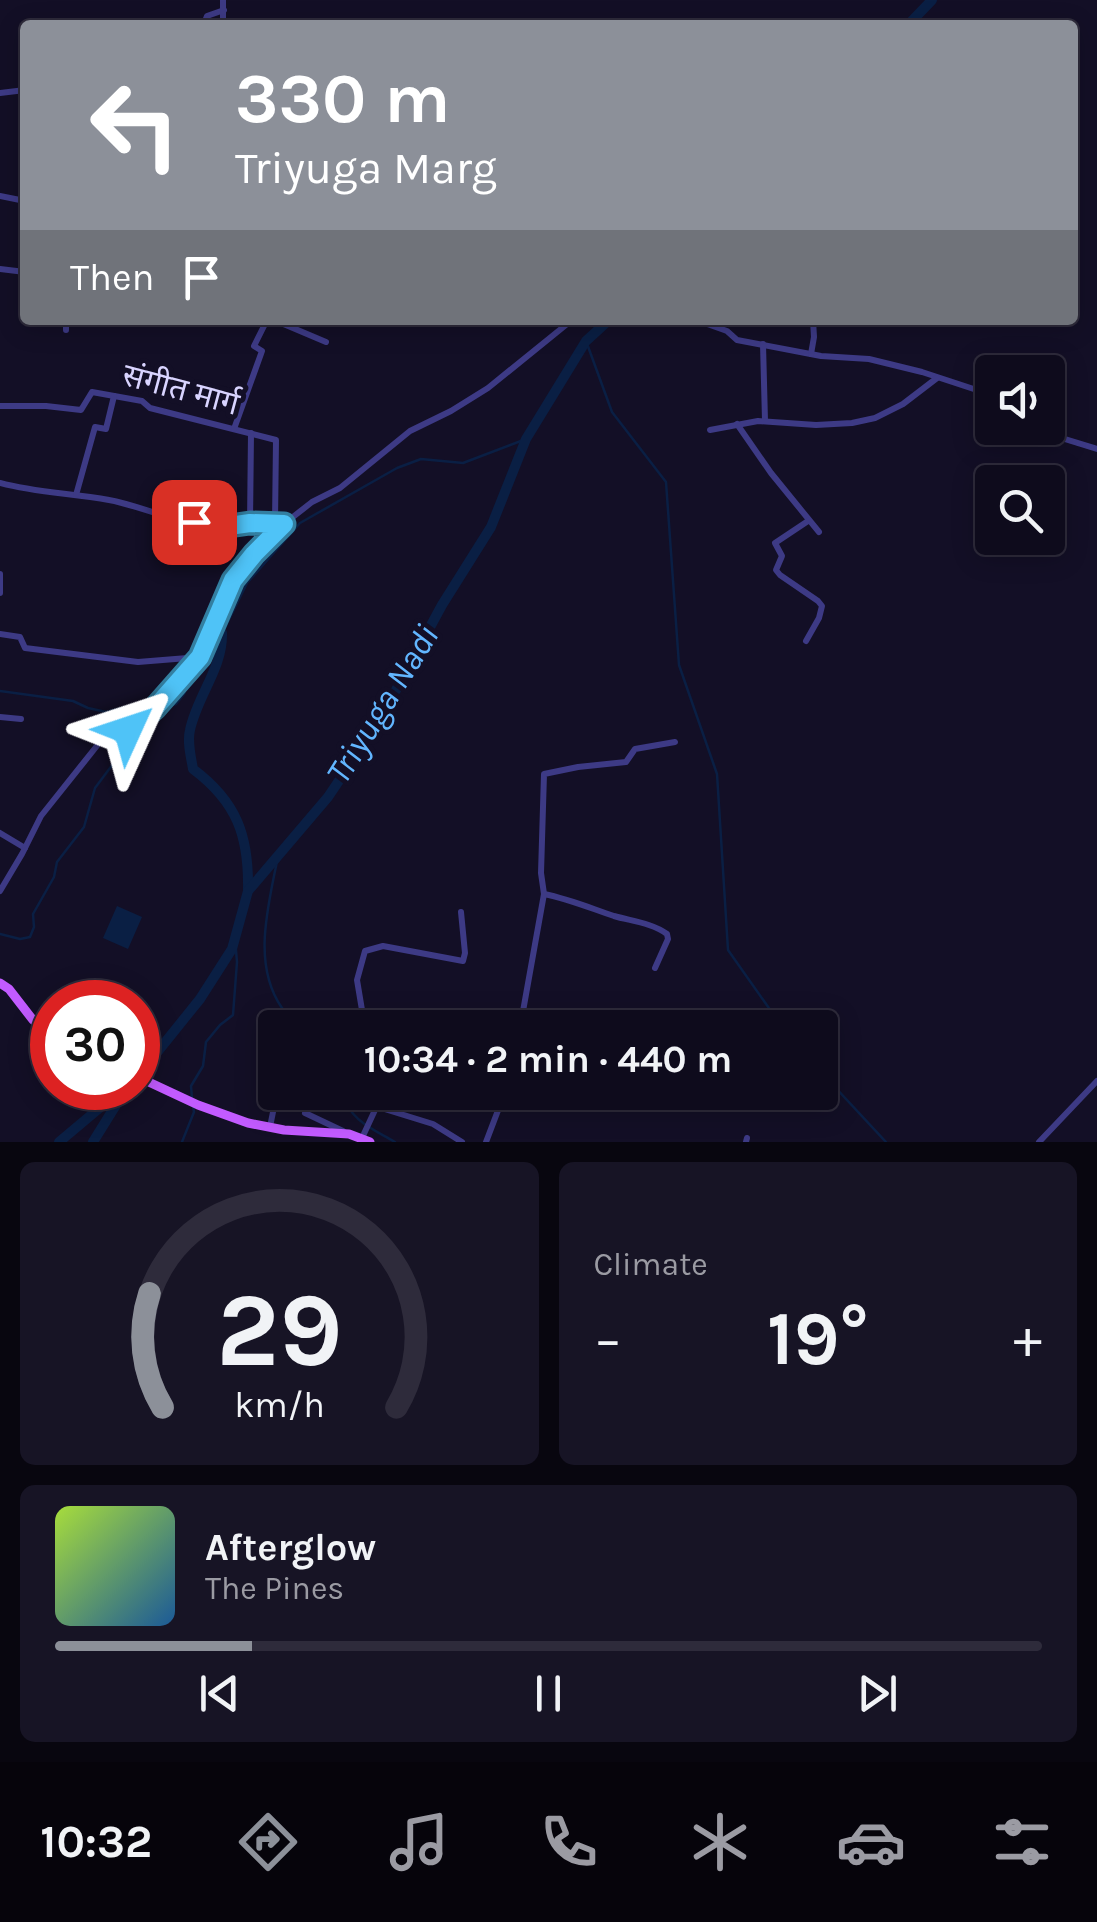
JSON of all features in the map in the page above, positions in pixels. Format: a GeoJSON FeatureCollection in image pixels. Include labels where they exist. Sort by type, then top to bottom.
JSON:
{"type":"FeatureCollection","features":[{"type":"Feature","properties":{"kind":"main road"},"geometry":{"type":"LineString","coordinates":[[0,983],[30,1016]]}},
{"type":"Feature","properties":{"kind":"main road"},"geometry":{"type":"LineString","coordinates":[[160,1088],[236,1120],[284,1130],[349,1134],[366,1140]]}},
{"type":"Feature","properties":{"kind":"street"},"geometry":{"type":"LineString","coordinates":[[223,0],[223,20]]}},
{"type":"Feature","properties":{"kind":"street"},"geometry":{"type":"LineString","coordinates":[[205,20],[224,10]]}},
{"type":"Feature","properties":{"kind":"street"},"geometry":{"type":"LineString","coordinates":[[66,325],[66,330]]}},
{"type":"Feature","properties":{"kind":"street"},"geometry":{"type":"LineString","coordinates":[[234,429],[262,351],[254,346],[267,325]]}},
{"type":"Feature","properties":{"kind":"street"},"geometry":{"type":"LineString","coordinates":[[283,325],[326,342]]}},
{"type":"Feature","properties":{"kind":"street"},"geometry":{"type":"LineString","coordinates":[[0,891],[40,816],[100,742],[128,730],[155,708],[200,657],[233,580],[254,554],[312,502],[340,488],[410,431],[488,388],[566,325]]}},
{"type":"Feature","properties":{"kind":"street"},"geometry":{"type":"LineString","coordinates":[[711,325],[728,331],[737,340],[811,354],[869,359],[975,390]]}},
{"type":"Feature","properties":{"kind":"street"},"geometry":{"type":"LineString","coordinates":[[811,354],[813,325]]}},
{"type":"Feature","properties":{"kind":"street"},"geometry":{"type":"LineString","coordinates":[[763,344],[766,422]]}},
{"type":"Feature","properties":{"kind":"street"},"geometry":{"type":"LineString","coordinates":[[710,430],[738,424],[816,426],[874,418],[903,404],[938,378]]}},
{"type":"Feature","properties":{"kind":"street","name":"संगीत मार्ग"},"geometry":{"type":"LineString","coordinates":[[0,406],[81,410],[92,392],[142,401],[150,408],[276,440],[275,522]]}},
{"type":"Feature","properties":{"kind":"street"},"geometry":{"type":"LineString","coordinates":[[76,495],[94,426],[106,429],[114,396]]}},
{"type":"Feature","properties":{"kind":"street"},"geometry":{"type":"LineString","coordinates":[[738,424],[819,532]]}},
{"type":"Feature","properties":{"kind":"street"},"geometry":{"type":"LineString","coordinates":[[250,433],[250,523]]}},
{"type":"Feature","properties":{"kind":"street"},"geometry":{"type":"LineString","coordinates":[[1065,439],[1097,449]]}},
{"type":"Feature","properties":{"kind":"street"},"geometry":{"type":"LineString","coordinates":[[0,483],[24,490],[110,500],[194,522],[284,524]]}},
{"type":"Feature","properties":{"kind":"street"},"geometry":{"type":"LineString","coordinates":[[806,641],[822,606],[776,570],[782,556],[775,543],[808,520]]}},
{"type":"Feature","properties":{"kind":"street"},"geometry":{"type":"LineString","coordinates":[[0,574],[0,592]]}},
{"type":"Feature","properties":{"kind":"street"},"geometry":{"type":"LineString","coordinates":[[0,634],[20,638],[25,648],[138,662],[200,657]]}},
{"type":"Feature","properties":{"kind":"street"},"geometry":{"type":"LineString","coordinates":[[0,718],[20,719]]}},
{"type":"Feature","properties":{"kind":"street"},"geometry":{"type":"LineString","coordinates":[[523,1010],[544,894],[544,774],[626,762],[636,749],[675,742]]}},
{"type":"Feature","properties":{"kind":"street"},"geometry":{"type":"LineString","coordinates":[[0,833],[25,848]]}},
{"type":"Feature","properties":{"kind":"street"},"geometry":{"type":"LineString","coordinates":[[544,894],[575,900],[659,928],[668,939],[655,968]]}},
{"type":"Feature","properties":{"kind":"street"},"geometry":{"type":"LineString","coordinates":[[362,1010],[358,980],[364,950],[383,946],[464,961],[461,912]]}},
{"type":"Feature","properties":{"kind":"street"},"geometry":{"type":"LineString","coordinates":[[1038,1142],[1097,1081]]}},
{"type":"Feature","properties":{"kind":"street"},"geometry":{"type":"LineString","coordinates":[[270,1127],[273,1110]]}},
{"type":"Feature","properties":{"kind":"street"},"geometry":{"type":"LineString","coordinates":[[366,1140],[375,1110]]}},
{"type":"Feature","properties":{"kind":"street"},"geometry":{"type":"LineString","coordinates":[[388,1110],[433,1124],[462,1142]]}},
{"type":"Feature","properties":{"kind":"street"},"geometry":{"type":"LineString","coordinates":[[486,1142],[498,1110]]}},
{"type":"Feature","properties":{"kind":"street"},"geometry":{"type":"LineString","coordinates":[[305,1113],[349,1134]]}},
{"type":"Feature","properties":{"kind":"water"},"geometry":{"type":"Polygon","coordinates":[[[117,906],[142,917],[128,949],[103,938],[117,906]]]}},
{"type":"Feature","properties":{"kind":"waterway","name":"Triyuga Nadi"},"geometry":{"type":"LineString","coordinates":[[913,20],[932,0]]}},
{"type":"Feature","properties":{"kind":"waterway","name":"Triyuga Nadi"},"geometry":{"type":"LineString","coordinates":[[160,1049],[200,999],[232,949],[248,891],[328,797],[355,757],[491,527],[526,439],[586,341],[604,325]]}},
{"type":"Feature","properties":{"kind":"waterway"},"geometry":{"type":"LineString","coordinates":[[586,341],[612,412],[666,482],[679,665],[717,774],[728,950],[770,1010]]}},
{"type":"Feature","properties":{"kind":"waterway"},"geometry":{"type":"LineString","coordinates":[[0,934],[30,937],[33,914],[54,877],[57,862],[84,827],[95,788],[164,707],[176,704],[184,694],[188,682],[209,660],[247,583],[300,523],[397,468],[421,459],[463,463],[526,439]]}},
{"type":"Feature","properties":{"kind":"waterway"},"geometry":{"type":"LineString","coordinates":[[222,633],[218,658],[193,718],[189,744],[193,769],[220,794],[237,822],[246,853],[248,890]]}},
{"type":"Feature","properties":{"kind":"waterway"},"geometry":{"type":"LineString","coordinates":[[0,691],[73,701],[106,712],[154,702]]}},
{"type":"Feature","properties":{"kind":"waterway"},"geometry":{"type":"LineString","coordinates":[[278,856],[267,913],[265,953],[273,991],[284,1010]]}},
{"type":"Feature","properties":{"kind":"waterway"},"geometry":{"type":"LineString","coordinates":[[192,1098],[191,1086],[203,1066],[206,1042],[233,1015],[235,939]]}},
{"type":"Feature","properties":{"kind":"waterway"},"geometry":{"type":"LineString","coordinates":[[838,1090],[886,1142]]}},
{"type":"Feature","properties":{"kind":"waterway"},"geometry":{"type":"LineString","coordinates":[[182,1142],[193,1106]]}},
{"type":"Feature","properties":{"kind":"waterway","name":"Triyuga Nadi"},"geometry":{"type":"LineString","coordinates":[[59,1142],[97,1110]]}},
{"type":"Feature","properties":{"kind":"waterway"},"geometry":{"type":"LineString","coordinates":[[93,1142],[113,1110]]}},
{"type":"Feature","properties":{"kind":"waterway"},"geometry":{"type":"LineString","coordinates":[[350,1110],[370,1128],[395,1142]]}},
{"type":"Feature","properties":{"kind":"route"},"geometry":{"type":"LineString","coordinates":[[128,730],[155,708],[200,657],[233,580],[284,524],[194,522]]}}]}
